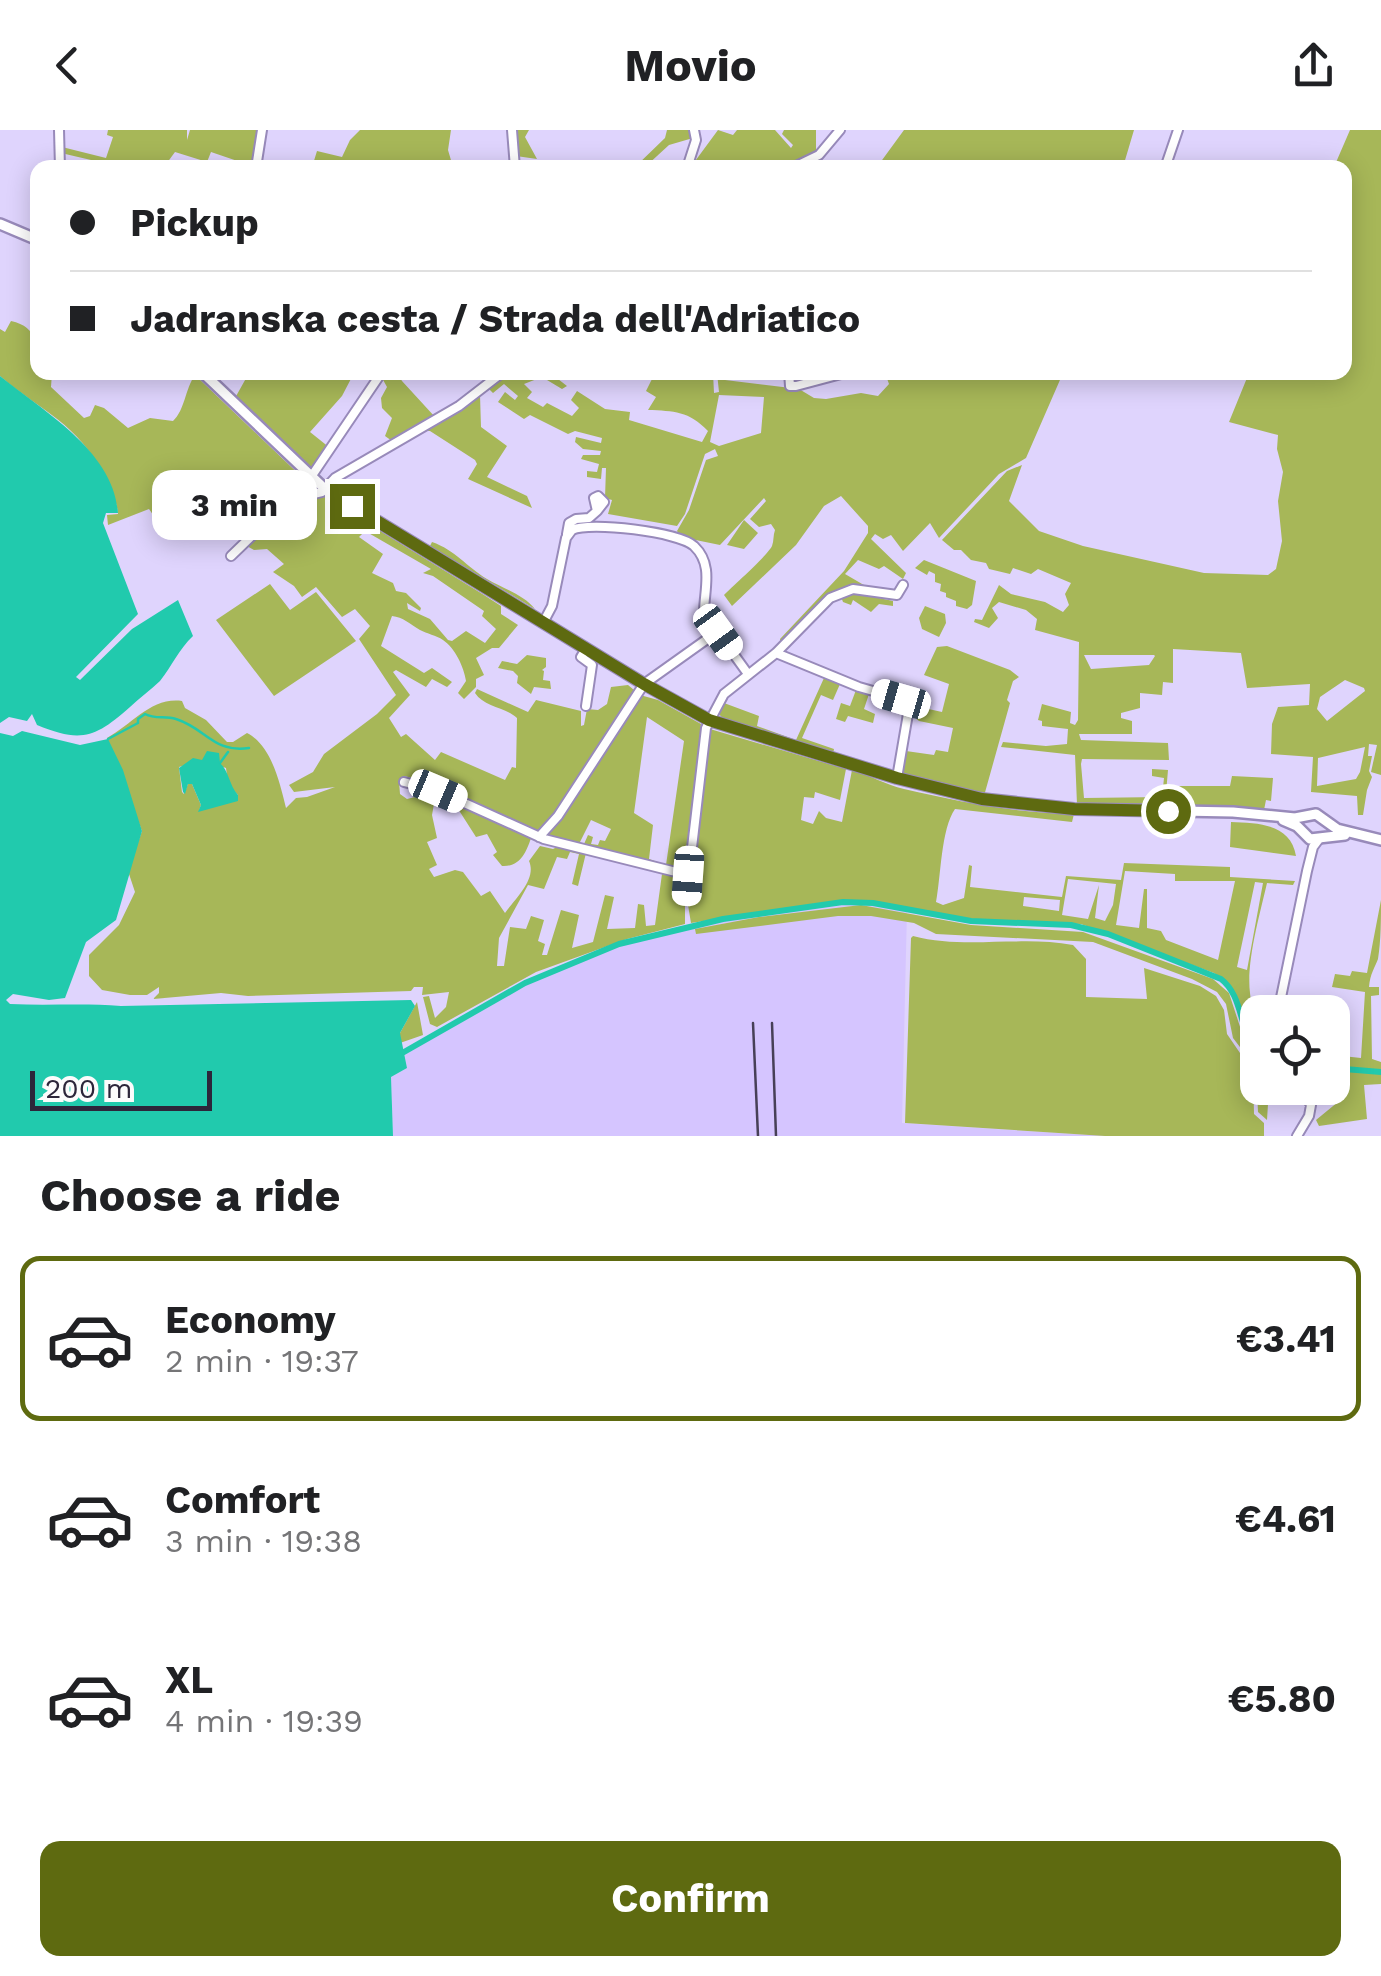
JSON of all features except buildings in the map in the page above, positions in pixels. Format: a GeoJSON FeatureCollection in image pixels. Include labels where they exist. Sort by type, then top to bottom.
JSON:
{"type":"FeatureCollection","features":[{"type":"Feature","properties":{"kind":"main road"},"geometry":{"type":"LineString","coordinates":[[0,224],[30,237]]}},
{"type":"Feature","properties":{"kind":"main road"},"geometry":{"type":"LineString","coordinates":[[210,380],[326,490],[709,720],[897,778],[982,799],[1074,809],[1233,812],[1277,818],[1316,814],[1358,836]]}},
{"type":"Feature","properties":{"kind":"main road"},"geometry":{"type":"LineString","coordinates":[[1304,834],[1302,822],[1308,816]]}},
{"type":"Feature","properties":{"kind":"main road"},"geometry":{"type":"LineString","coordinates":[[1277,818],[1304,834],[1321,838],[1358,836],[1381,840]]}},
{"type":"Feature","properties":{"kind":"main road"},"geometry":{"type":"LineString","coordinates":[[1321,838],[1327,830],[1326,821]]}},
{"type":"Feature","properties":{"kind":"street"},"geometry":{"type":"LineString","coordinates":[[58,130],[60,160]]}},
{"type":"Feature","properties":{"kind":"street"},"geometry":{"type":"LineString","coordinates":[[257,160],[262,130]]}},
{"type":"Feature","properties":{"kind":"street"},"geometry":{"type":"LineString","coordinates":[[512,130],[514,160]]}},
{"type":"Feature","properties":{"kind":"street"},"geometry":{"type":"LineString","coordinates":[[690,160],[696,140],[694,130]]}},
{"type":"Feature","properties":{"kind":"street"},"geometry":{"type":"LineString","coordinates":[[809,160],[819,155],[840,130]]}},
{"type":"Feature","properties":{"kind":"street"},"geometry":{"type":"LineString","coordinates":[[1167,160],[1178,130]]}},
{"type":"Feature","properties":{"kind":"street"},"geometry":{"type":"LineString","coordinates":[[311,477],[377,380]]}},
{"type":"Feature","properties":{"kind":"street"},"geometry":{"type":"LineString","coordinates":[[231,556],[289,500],[326,490],[336,478],[459,406],[493,380]]}},
{"type":"Feature","properties":{"kind":"street"},"geometry":{"type":"LineString","coordinates":[[790,380],[790,386],[819,380]]}},
{"type":"Feature","properties":{"kind":"street"},"geometry":{"type":"LineString","coordinates":[[542,623],[552,606],[569,523],[596,512]]}},
{"type":"Feature","properties":{"kind":"street"},"geometry":{"type":"LineString","coordinates":[[566,538],[572,530],[593,525],[672,537],[694,545],[708,576],[704,613],[748,674]]}},
{"type":"Feature","properties":{"kind":"street"},"geometry":{"type":"LineString","coordinates":[[686,898],[709,720],[724,694],[776,653],[830,598],[854,589],[897,595],[904,586]]}},
{"type":"Feature","properties":{"kind":"street"},"geometry":{"type":"LineString","coordinates":[[539,837],[558,816],[644,684],[718,632]]}},
{"type":"Feature","properties":{"kind":"street"},"geometry":{"type":"LineString","coordinates":[[586,649],[581,658],[592,665],[586,706]]}},
{"type":"Feature","properties":{"kind":"street"},"geometry":{"type":"LineString","coordinates":[[776,653],[859,687],[901,699],[909,708],[897,778]]}},
{"type":"Feature","properties":{"kind":"street"},"geometry":{"type":"LineString","coordinates":[[404,782],[438,791],[539,837],[688,876]]}},
{"type":"Feature","properties":{"kind":"street"},"geometry":{"type":"LineString","coordinates":[[1304,834],[1308,871]]}},
{"type":"Feature","properties":{"kind":"street"},"geometry":{"type":"LineString","coordinates":[[1282,995],[1314,846],[1321,838]]}},
{"type":"Feature","properties":{"kind":"street"},"geometry":{"type":"LineString","coordinates":[[1297,1136],[1311,1105]]}},
{"type":"Feature","properties":{"kind":"shaded area"},"geometry":{"type":"Polygon","coordinates":[[[108,130],[187,130],[187,140],[190,130],[261,130],[256,160],[234,160],[211,152],[208,160],[175,152],[169,160],[91,160],[61,153],[62,147],[106,158],[113,137],[107,135],[108,130]]]}},
{"type":"Feature","properties":{"kind":"shaded area"},"geometry":{"type":"Polygon","coordinates":[[[360,130],[451,130],[451,160],[314,160],[317,151],[342,157],[360,130]]]}},
{"type":"Feature","properties":{"kind":"shaded area"},"geometry":{"type":"Polygon","coordinates":[[[513,130],[529,130],[525,137],[537,159],[516,156],[513,130]]]}},
{"type":"Feature","properties":{"kind":"shaded area"},"geometry":{"type":"Polygon","coordinates":[[[667,130],[691,130],[693,138],[669,145],[653,160],[642,160],[665,138],[667,130]]]}},
{"type":"Feature","properties":{"kind":"shaded area"},"geometry":{"type":"Polygon","coordinates":[[[718,130],[733,135],[737,130],[775,130],[791,148],[793,145],[782,134],[784,130],[816,130],[816,153],[800,160],[696,160],[718,130]]]}},
{"type":"Feature","properties":{"kind":"shaded area"},"geometry":{"type":"Polygon","coordinates":[[[904,130],[1134,130],[1125,160],[882,160],[904,130]]]}},
{"type":"Feature","properties":{"kind":"shaded area"},"geometry":{"type":"Polygon","coordinates":[[[1350,130],[1381,130],[1381,775],[1371,772],[1377,745],[1369,744],[1369,771],[1372,777],[1363,815],[1358,815],[1357,796],[1311,792],[1313,757],[1271,754],[1272,724],[1278,707],[1309,705],[1310,684],[1247,688],[1241,653],[1173,649],[1173,683],[1163,682],[1162,695],[1140,693],[1140,708],[1121,713],[1121,718],[1132,721],[1132,734],[1079,734],[1081,740],[1168,743],[1169,760],[1082,759],[1081,764],[1084,798],[1162,797],[1164,778],[1152,776],[1152,769],[1168,770],[1165,805],[1077,804],[1075,755],[1001,747],[1003,742],[1067,744],[1068,729],[1042,726],[1038,720],[1042,704],[1071,712],[1070,723],[1075,725],[1078,720],[1079,642],[1035,630],[1037,619],[1026,610],[999,602],[992,608],[998,618],[989,628],[974,622],[975,619],[982,620],[999,585],[1011,594],[1045,602],[1063,612],[1069,605],[1065,594],[1071,583],[1038,569],[1031,574],[1013,568],[1010,574],[989,569],[986,563],[971,560],[942,540],[1007,471],[1022,465],[1009,501],[1039,531],[1083,546],[1204,573],[1268,575],[1276,569],[1282,541],[1278,501],[1283,472],[1278,435],[1229,422],[1246,380],[1352,380],[1352,160],[1337,160],[1350,130]],[[1084,655],[1091,669],[1149,665],[1154,655],[1084,655]],[[1345,680],[1320,697],[1317,709],[1327,721],[1365,691],[1345,680]],[[1365,747],[1318,758],[1317,786],[1356,779],[1365,747]]]}},
{"type":"Feature","properties":{"kind":"shaded area"},"geometry":{"type":"Polygon","coordinates":[[[11,321],[30,331],[30,380],[52,380],[51,387],[84,418],[90,416],[95,405],[128,428],[150,418],[173,421],[192,380],[200,380],[307,482],[309,490],[282,495],[268,509],[264,506],[267,498],[251,487],[243,495],[219,471],[190,501],[174,487],[162,498],[161,521],[149,509],[108,525],[107,515],[118,514],[117,509],[94,458],[71,431],[0,376],[0,329],[5,332],[11,321]]]}},
{"type":"Feature","properties":{"kind":"shaded area"},"geometry":{"type":"Polygon","coordinates":[[[0,376],[74,434],[104,470],[114,491],[118,513],[106,513],[103,523],[138,614],[76,677],[80,680],[132,629],[178,600],[193,636],[156,684],[107,725],[87,734],[52,731],[37,725],[32,714],[27,721],[9,717],[0,723],[0,376]]]}},
{"type":"Feature","properties":{"kind":"shaded area"},"geometry":{"type":"Polygon","coordinates":[[[245,380],[350,380],[342,396],[310,432],[330,448],[313,470],[235,398],[245,380]]]}},
{"type":"Feature","properties":{"kind":"shaded area"},"geometry":{"type":"Polygon","coordinates":[[[383,380],[401,380],[435,417],[392,441],[385,436],[392,418],[382,408],[381,398],[387,387],[383,380]]]}},
{"type":"Feature","properties":{"kind":"shaded area"},"geometry":{"type":"Polygon","coordinates":[[[498,380],[534,380],[524,384],[532,392],[527,398],[543,407],[547,403],[572,416],[579,408],[571,400],[577,391],[605,409],[630,412],[629,420],[702,442],[708,431],[694,419],[648,410],[656,397],[646,391],[652,380],[713,380],[714,393],[719,392],[718,380],[725,380],[799,389],[814,398],[826,399],[861,393],[878,396],[889,384],[888,380],[1060,380],[1026,458],[999,474],[939,538],[930,523],[903,551],[891,535],[883,539],[875,534],[871,539],[906,573],[903,579],[884,566],[879,569],[858,560],[845,574],[869,588],[846,589],[781,647],[780,639],[844,571],[868,533],[868,526],[841,496],[824,506],[796,545],[732,606],[724,595],[769,551],[775,530],[771,524],[759,527],[750,519],[766,501],[764,498],[720,545],[681,537],[677,531],[689,510],[706,460],[718,456],[715,449],[705,454],[685,514],[677,526],[608,514],[612,500],[605,498],[606,468],[602,468],[601,479],[587,477],[587,471],[597,472],[599,464],[581,459],[583,455],[600,455],[601,451],[583,449],[575,442],[576,437],[601,443],[602,438],[575,431],[568,434],[530,415],[524,419],[498,402],[505,392],[515,400],[518,396],[504,384],[493,393],[488,388],[498,380]],[[719,395],[710,442],[719,446],[761,433],[764,397],[719,395]]]}},
{"type":"Feature","properties":{"kind":"shaded area"},"geometry":{"type":"Polygon","coordinates":[[[547,380],[559,380],[567,386],[562,389],[547,380]]]}},
{"type":"Feature","properties":{"kind":"shaded area"},"geometry":{"type":"Polygon","coordinates":[[[480,395],[481,427],[507,446],[487,477],[527,496],[532,508],[468,479],[477,464],[475,460],[430,431],[421,431],[458,412],[480,395]]]}},
{"type":"Feature","properties":{"kind":"shaded area"},"geometry":{"type":"Polygon","coordinates":[[[325,497],[501,606],[501,614],[518,625],[499,648],[476,658],[484,675],[476,679],[476,687],[464,699],[458,693],[465,676],[451,648],[440,638],[392,616],[381,646],[424,673],[432,668],[452,682],[447,687],[432,679],[426,687],[396,670],[393,672],[410,695],[389,718],[401,737],[406,734],[435,760],[441,752],[505,780],[512,767],[516,768],[517,718],[484,701],[475,693],[477,689],[528,712],[536,700],[581,711],[581,726],[587,709],[598,710],[607,704],[611,687],[628,685],[640,695],[658,700],[701,724],[683,870],[610,855],[584,844],[588,835],[593,837],[591,844],[598,845],[611,829],[591,820],[579,844],[551,839],[542,829],[536,832],[513,826],[531,838],[518,862],[502,866],[493,855],[497,852],[487,834],[476,837],[453,801],[441,799],[434,804],[437,838],[427,842],[437,865],[429,869],[434,877],[455,870],[463,872],[481,896],[490,891],[505,913],[528,881],[529,861],[540,846],[586,853],[578,886],[572,884],[579,854],[570,852],[567,859],[557,857],[544,889],[528,885],[499,938],[497,966],[504,966],[510,927],[526,929],[531,916],[544,920],[538,941],[545,944],[542,955],[547,955],[561,910],[579,915],[572,948],[593,942],[605,895],[614,897],[607,929],[635,928],[638,904],[644,905],[646,926],[655,925],[662,874],[685,882],[685,924],[627,939],[536,972],[437,1027],[430,1024],[423,997],[429,996],[435,1018],[446,1007],[449,992],[422,995],[423,987],[411,991],[248,996],[221,993],[153,999],[159,987],[147,995],[102,990],[89,976],[89,955],[119,925],[135,892],[128,871],[142,831],[107,738],[152,707],[182,701],[185,708],[206,720],[227,742],[247,733],[256,739],[274,766],[286,808],[296,798],[335,787],[294,792],[289,785],[313,772],[324,754],[396,695],[359,639],[370,626],[355,609],[342,617],[316,587],[302,597],[294,586],[273,572],[284,564],[267,549],[254,550],[245,545],[291,501],[325,497]],[[365,531],[359,537],[383,554],[372,573],[393,583],[396,591],[406,593],[421,608],[420,611],[407,603],[408,609],[430,619],[448,640],[466,631],[485,643],[496,629],[482,616],[484,611],[423,573],[431,569],[365,531]],[[647,717],[634,813],[653,825],[649,859],[666,865],[684,741],[647,717]],[[202,760],[179,767],[182,792],[192,784],[201,805],[199,811],[238,795],[228,784],[226,768],[202,760]],[[404,776],[399,782],[400,794],[407,799],[419,796],[425,787],[421,780],[404,776]]]}},
{"type":"Feature","properties":{"kind":"shaded area"},"geometry":{"type":"Polygon","coordinates":[[[744,520],[758,533],[744,549],[727,545],[744,520]]]}},
{"type":"Feature","properties":{"kind":"shaded area"},"geometry":{"type":"Polygon","coordinates":[[[432,542],[447,549],[535,609],[430,546],[432,542]]]}},
{"type":"Feature","properties":{"kind":"shaded area"},"geometry":{"type":"Polygon","coordinates":[[[924,560],[976,581],[972,605],[967,609],[956,606],[956,601],[940,591],[935,574],[929,571],[927,575],[915,568],[924,560]]]}},
{"type":"Feature","properties":{"kind":"shaded area"},"geometry":{"type":"Polygon","coordinates":[[[270,584],[290,610],[316,592],[356,641],[274,696],[216,620],[270,584]]]}},
{"type":"Feature","properties":{"kind":"shaded area"},"geometry":{"type":"Polygon","coordinates":[[[840,594],[876,594],[893,601],[893,606],[879,604],[871,612],[853,600],[851,605],[843,602],[840,594]]]}},
{"type":"Feature","properties":{"kind":"shaded area"},"geometry":{"type":"Polygon","coordinates":[[[925,606],[945,614],[946,623],[939,637],[922,629],[919,618],[925,606]]]}},
{"type":"Feature","properties":{"kind":"shaded area"},"geometry":{"type":"Polygon","coordinates":[[[947,646],[1019,677],[1013,681],[1007,700],[1010,703],[984,796],[903,774],[906,751],[934,755],[936,750],[948,752],[953,728],[914,717],[915,710],[924,708],[942,712],[949,684],[924,675],[937,647],[947,646]]]}},
{"type":"Feature","properties":{"kind":"shaded area"},"geometry":{"type":"Polygon","coordinates":[[[527,655],[546,658],[543,680],[550,681],[551,689],[534,687],[531,694],[517,683],[518,676],[513,671],[498,668],[502,661],[517,664],[527,655]]]}},
{"type":"Feature","properties":{"kind":"shaded area"},"geometry":{"type":"Polygon","coordinates":[[[824,678],[840,684],[833,700],[821,695],[802,738],[834,749],[833,754],[724,720],[719,714],[724,703],[759,716],[757,726],[796,740],[824,678]]]}},
{"type":"Feature","properties":{"kind":"shaded area"},"geometry":{"type":"Polygon","coordinates":[[[856,690],[869,694],[864,709],[875,714],[873,723],[848,716],[845,722],[836,719],[841,703],[850,706],[856,690]]]}},
{"type":"Feature","properties":{"kind":"shaded area"},"geometry":{"type":"Polygon","coordinates":[[[710,729],[846,769],[840,800],[815,792],[814,798],[804,797],[801,820],[813,824],[819,811],[826,818],[842,822],[852,770],[897,787],[946,798],[1009,809],[1074,814],[1072,822],[955,809],[944,840],[936,902],[943,905],[964,898],[969,865],[970,887],[1062,897],[1066,876],[1121,880],[1124,863],[1230,867],[1230,877],[1295,881],[1293,885],[1267,883],[1252,953],[1250,995],[1240,995],[1240,1012],[1231,990],[1214,973],[1081,924],[969,920],[873,901],[819,903],[691,923],[688,905],[710,729]],[[1125,871],[1116,925],[1139,928],[1147,889],[1147,928],[1161,931],[1166,940],[1218,960],[1235,881],[1175,881],[1175,874],[1125,871]],[[1068,879],[1062,915],[1088,919],[1099,885],[1095,918],[1105,921],[1113,905],[1116,884],[1068,879]],[[1255,882],[1237,967],[1247,970],[1263,883],[1255,882]],[[1024,897],[1023,906],[1059,911],[1060,900],[1024,897]]]}},
{"type":"Feature","properties":{"kind":"shaded area"},"geometry":{"type":"Polygon","coordinates":[[[22,731],[80,745],[108,739],[123,770],[142,831],[116,920],[86,942],[65,998],[49,1000],[13,994],[6,1000],[10,1004],[121,1006],[411,1000],[415,1006],[400,1033],[407,1068],[391,1077],[393,1136],[0,1136],[0,733],[13,736],[22,731]]]}},
{"type":"Feature","properties":{"kind":"shaded area"},"geometry":{"type":"Polygon","coordinates":[[[207,751],[219,753],[238,801],[198,812],[201,805],[192,784],[183,792],[179,768],[193,758],[202,760],[207,751]]]}},
{"type":"Feature","properties":{"kind":"shaded area"},"geometry":{"type":"Polygon","coordinates":[[[1232,776],[1273,778],[1271,801],[1266,800],[1264,810],[1178,804],[1178,786],[1230,786],[1232,776]]]}},
{"type":"Feature","properties":{"kind":"shaded area"},"geometry":{"type":"Polygon","coordinates":[[[1231,822],[1281,831],[1293,845],[1296,856],[1230,847],[1231,822]]]}},
{"type":"Feature","properties":{"kind":"shaded area"},"geometry":{"type":"Polygon","coordinates":[[[1381,900],[1379,952],[1369,987],[1379,987],[1379,995],[1371,996],[1372,1059],[1381,1062],[1381,1084],[1364,1085],[1367,1119],[1319,1126],[1316,1120],[1334,1105],[1350,1105],[1350,1057],[1361,1058],[1365,992],[1332,987],[1335,974],[1367,973],[1381,900]]]}},
{"type":"Feature","properties":{"kind":"shaded area"},"geometry":{"type":"Polygon","coordinates":[[[843,902],[907,910],[902,1123],[1105,1136],[393,1136],[391,1077],[407,1068],[404,1052],[525,983],[619,944],[723,919],[843,902]]]}},
{"type":"Feature","properties":{"kind":"shaded area"},"geometry":{"type":"Polygon","coordinates":[[[861,905],[971,925],[1083,932],[1213,979],[1229,993],[1240,1027],[1240,1047],[1233,1038],[1226,1004],[1217,992],[1093,942],[936,934],[914,923],[871,916],[838,916],[696,934],[695,929],[861,905]]]}},
{"type":"Feature","properties":{"kind":"shaded area"},"geometry":{"type":"Polygon","coordinates":[[[911,938],[1073,945],[1086,959],[1086,997],[1147,999],[1144,968],[1200,986],[1216,996],[1224,1010],[1227,1034],[1240,1053],[1240,1105],[1254,1105],[1254,1114],[1264,1123],[1264,1136],[1105,1136],[905,1123],[911,938]]]}},
{"type":"Feature","properties":{"kind":"shaded area"},"geometry":{"type":"Polygon","coordinates":[[[417,1002],[423,1035],[400,1043],[400,1033],[417,1002]]]}},
{"type":"Feature","properties":{"kind":"shaded area"},"geometry":{"type":"Polygon","coordinates":[[[1258,1105],[1268,1105],[1267,1120],[1258,1112],[1258,1105]]]}},
{"type":"Feature","properties":{"kind":"waterway"},"geometry":{"type":"LineString","coordinates":[[108,739],[138,723],[145,714],[187,723],[227,747],[249,748]]}},
{"type":"Feature","properties":{"kind":"waterway"},"geometry":{"type":"LineString","coordinates":[[220,763],[228,752]]}},
{"type":"Feature","properties":{"kind":"waterway"},"geometry":{"type":"LineString","coordinates":[[404,1052],[525,983],[619,944],[723,919],[843,902],[873,903],[971,921],[1071,925],[1108,934],[1221,979],[1234,995],[1240,1013]]}},
{"type":"Feature","properties":{"kind":"waterway"},"geometry":{"type":"LineString","coordinates":[[1350,1069],[1381,1072]]}},
{"type":"Feature","properties":{"kind":"railway"},"geometry":{"type":"LineString","coordinates":[[753,1023],[758,1136]]}},
{"type":"Feature","properties":{"kind":"railway"},"geometry":{"type":"LineString","coordinates":[[772,1023],[776,1136]]}},
{"type":"Feature","properties":{"kind":"route"},"geometry":{"type":"LineString","coordinates":[[352,506],[709,720],[897,778],[982,799],[1074,809],[1168,811]]}}]}
